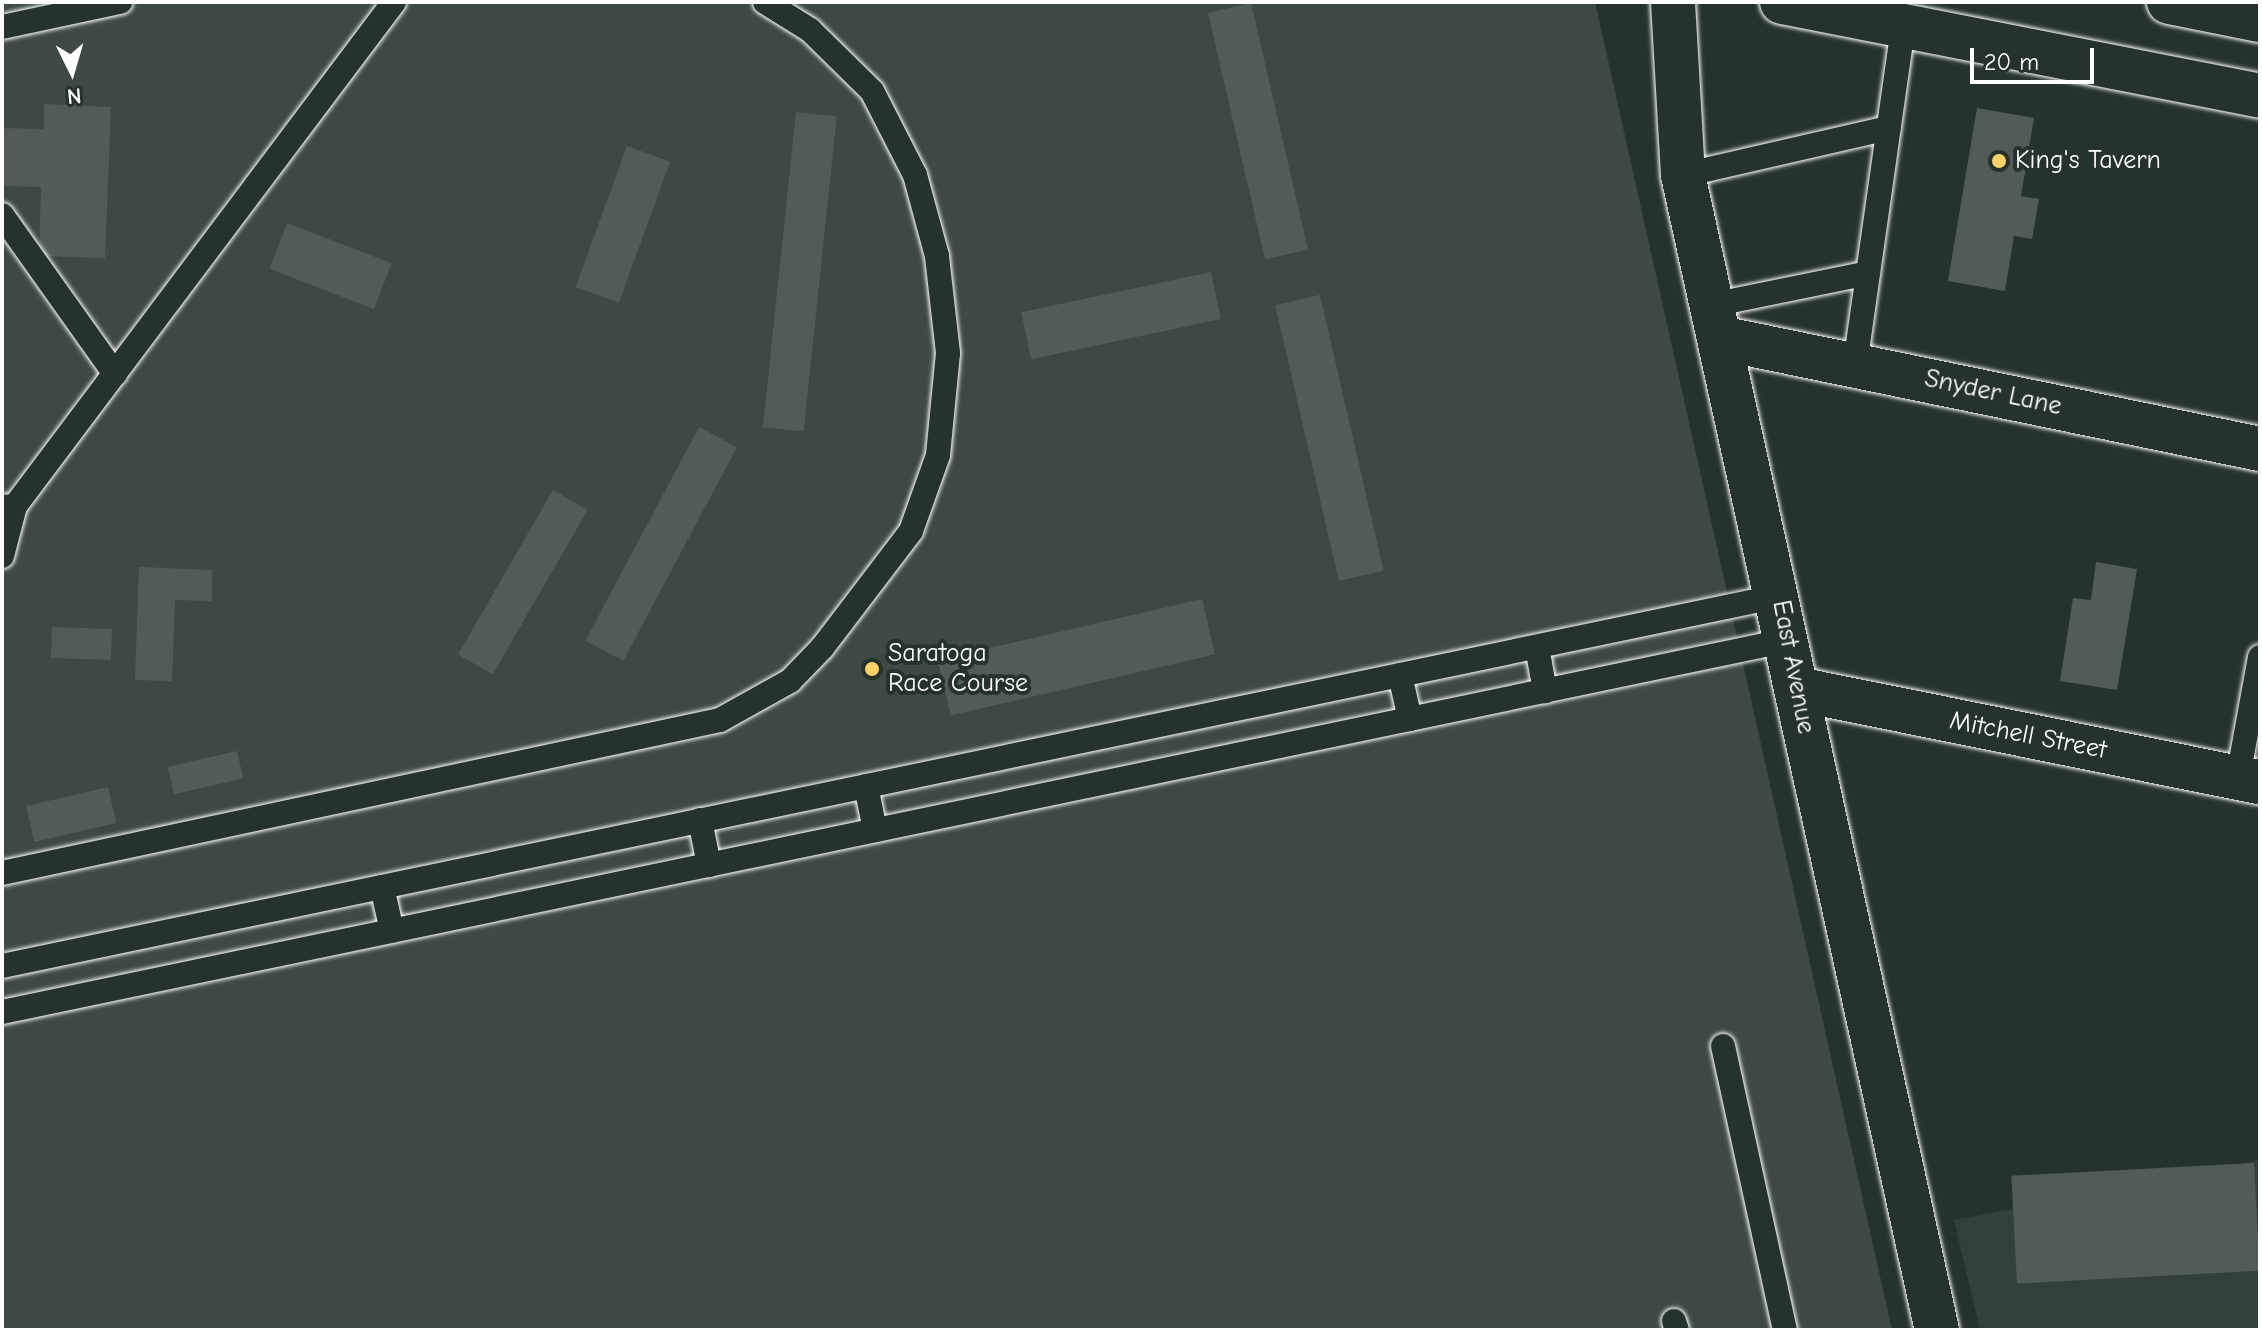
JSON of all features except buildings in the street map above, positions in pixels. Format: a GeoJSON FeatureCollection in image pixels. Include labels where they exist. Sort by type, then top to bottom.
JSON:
{"type":"FeatureCollection","features":[{"type":"Feature","properties":{"kind":"street","name":"East Avenue"},"geometry":{"type":"LineString","coordinates":[[1673,2],[1683,175],[1720,322],[1937,1330]]}},
{"type":"Feature","properties":{"kind":"street"},"geometry":{"type":"LineString","coordinates":[[1782,2],[2260,96]]}},
{"type":"Feature","properties":{"kind":"street"},"geometry":{"type":"LineString","coordinates":[[2169,2],[2260,20]]}},
{"type":"Feature","properties":{"kind":"street","name":"Snyder Lane"},"geometry":{"type":"LineString","coordinates":[[1720,322],[1855,365],[2260,449]]}},
{"type":"Feature","properties":{"kind":"street","name":"Mitchell Street"},"geometry":{"type":"LineString","coordinates":[[1797,689],[2249,780]]}},
{"type":"Feature","properties":{"kind":"lane"},"geometry":{"type":"LineString","coordinates":[[2,27],[120,2]]}},
{"type":"Feature","properties":{"kind":"lane"},"geometry":{"type":"LineString","coordinates":[[2,556],[9,507],[115,374],[394,2]]}},
{"type":"Feature","properties":{"kind":"lane"},"geometry":{"type":"LineString","coordinates":[[2,873],[707,724],[790,681],[822,648],[911,531],[938,455],[948,353],[937,256],[915,175],[872,91],[810,30],[765,2]]}},
{"type":"Feature","properties":{"kind":"lane"},"geometry":{"type":"LineString","coordinates":[[1855,365],[1903,26]]}},
{"type":"Feature","properties":{"kind":"lane"},"geometry":{"type":"LineString","coordinates":[[1683,175],[1889,128]]}},
{"type":"Feature","properties":{"kind":"lane"},"geometry":{"type":"LineString","coordinates":[[2,215],[115,374]]}},
{"type":"Feature","properties":{"kind":"lane"},"geometry":{"type":"LineString","coordinates":[[1720,322],[1868,273]]}},
{"type":"Feature","properties":{"kind":"lane"},"geometry":{"type":"LineString","coordinates":[[2,966],[1779,596]]}},
{"type":"Feature","properties":{"kind":"lane"},"geometry":{"type":"LineString","coordinates":[[2,1012],[1789,640]]}},
{"type":"Feature","properties":{"kind":"lane"},"geometry":{"type":"LineString","coordinates":[[1537,647],[1545,691]]}},
{"type":"Feature","properties":{"kind":"lane"},"geometry":{"type":"LineString","coordinates":[[2249,780],[2260,657]]}},
{"type":"Feature","properties":{"kind":"lane"},"geometry":{"type":"LineString","coordinates":[[1400,675],[1410,719]]}},
{"type":"Feature","properties":{"kind":"lane"},"geometry":{"type":"LineString","coordinates":[[866,786],[875,830]]}},
{"type":"Feature","properties":{"kind":"lane"},"geometry":{"type":"LineString","coordinates":[[700,820],[709,865]]}},
{"type":"Feature","properties":{"kind":"lane"},"geometry":{"type":"LineString","coordinates":[[382,887],[392,931]]}},
{"type":"Feature","properties":{"kind":"lane"},"geometry":{"type":"LineString","coordinates":[[1723,1046],[1785,1330]]}},
{"type":"Feature","properties":{"kind":"shaded area","name":"Saratoga Race Course"},"geometry":{"type":"Polygon","coordinates":[[[2,2],[1595,2],[1892,1330],[2,1330],[2,2]]]}},
{"type":"Feature","properties":{"kind":"shaded area"},"geometry":{"type":"Polygon","coordinates":[[[2260,1160],[2260,1330],[1980,1330],[1954,1220],[2260,1160]]]}},
{"type":"Feature","properties":{"kind":"place","name":"King's Tavern"},"geometry":{"type":"Point","coordinates":[1999,161]}},
{"type":"Feature","properties":{"kind":"place","name":"Saratoga Race Course"},"geometry":{"type":"Point","coordinates":[872,669]}}]}
